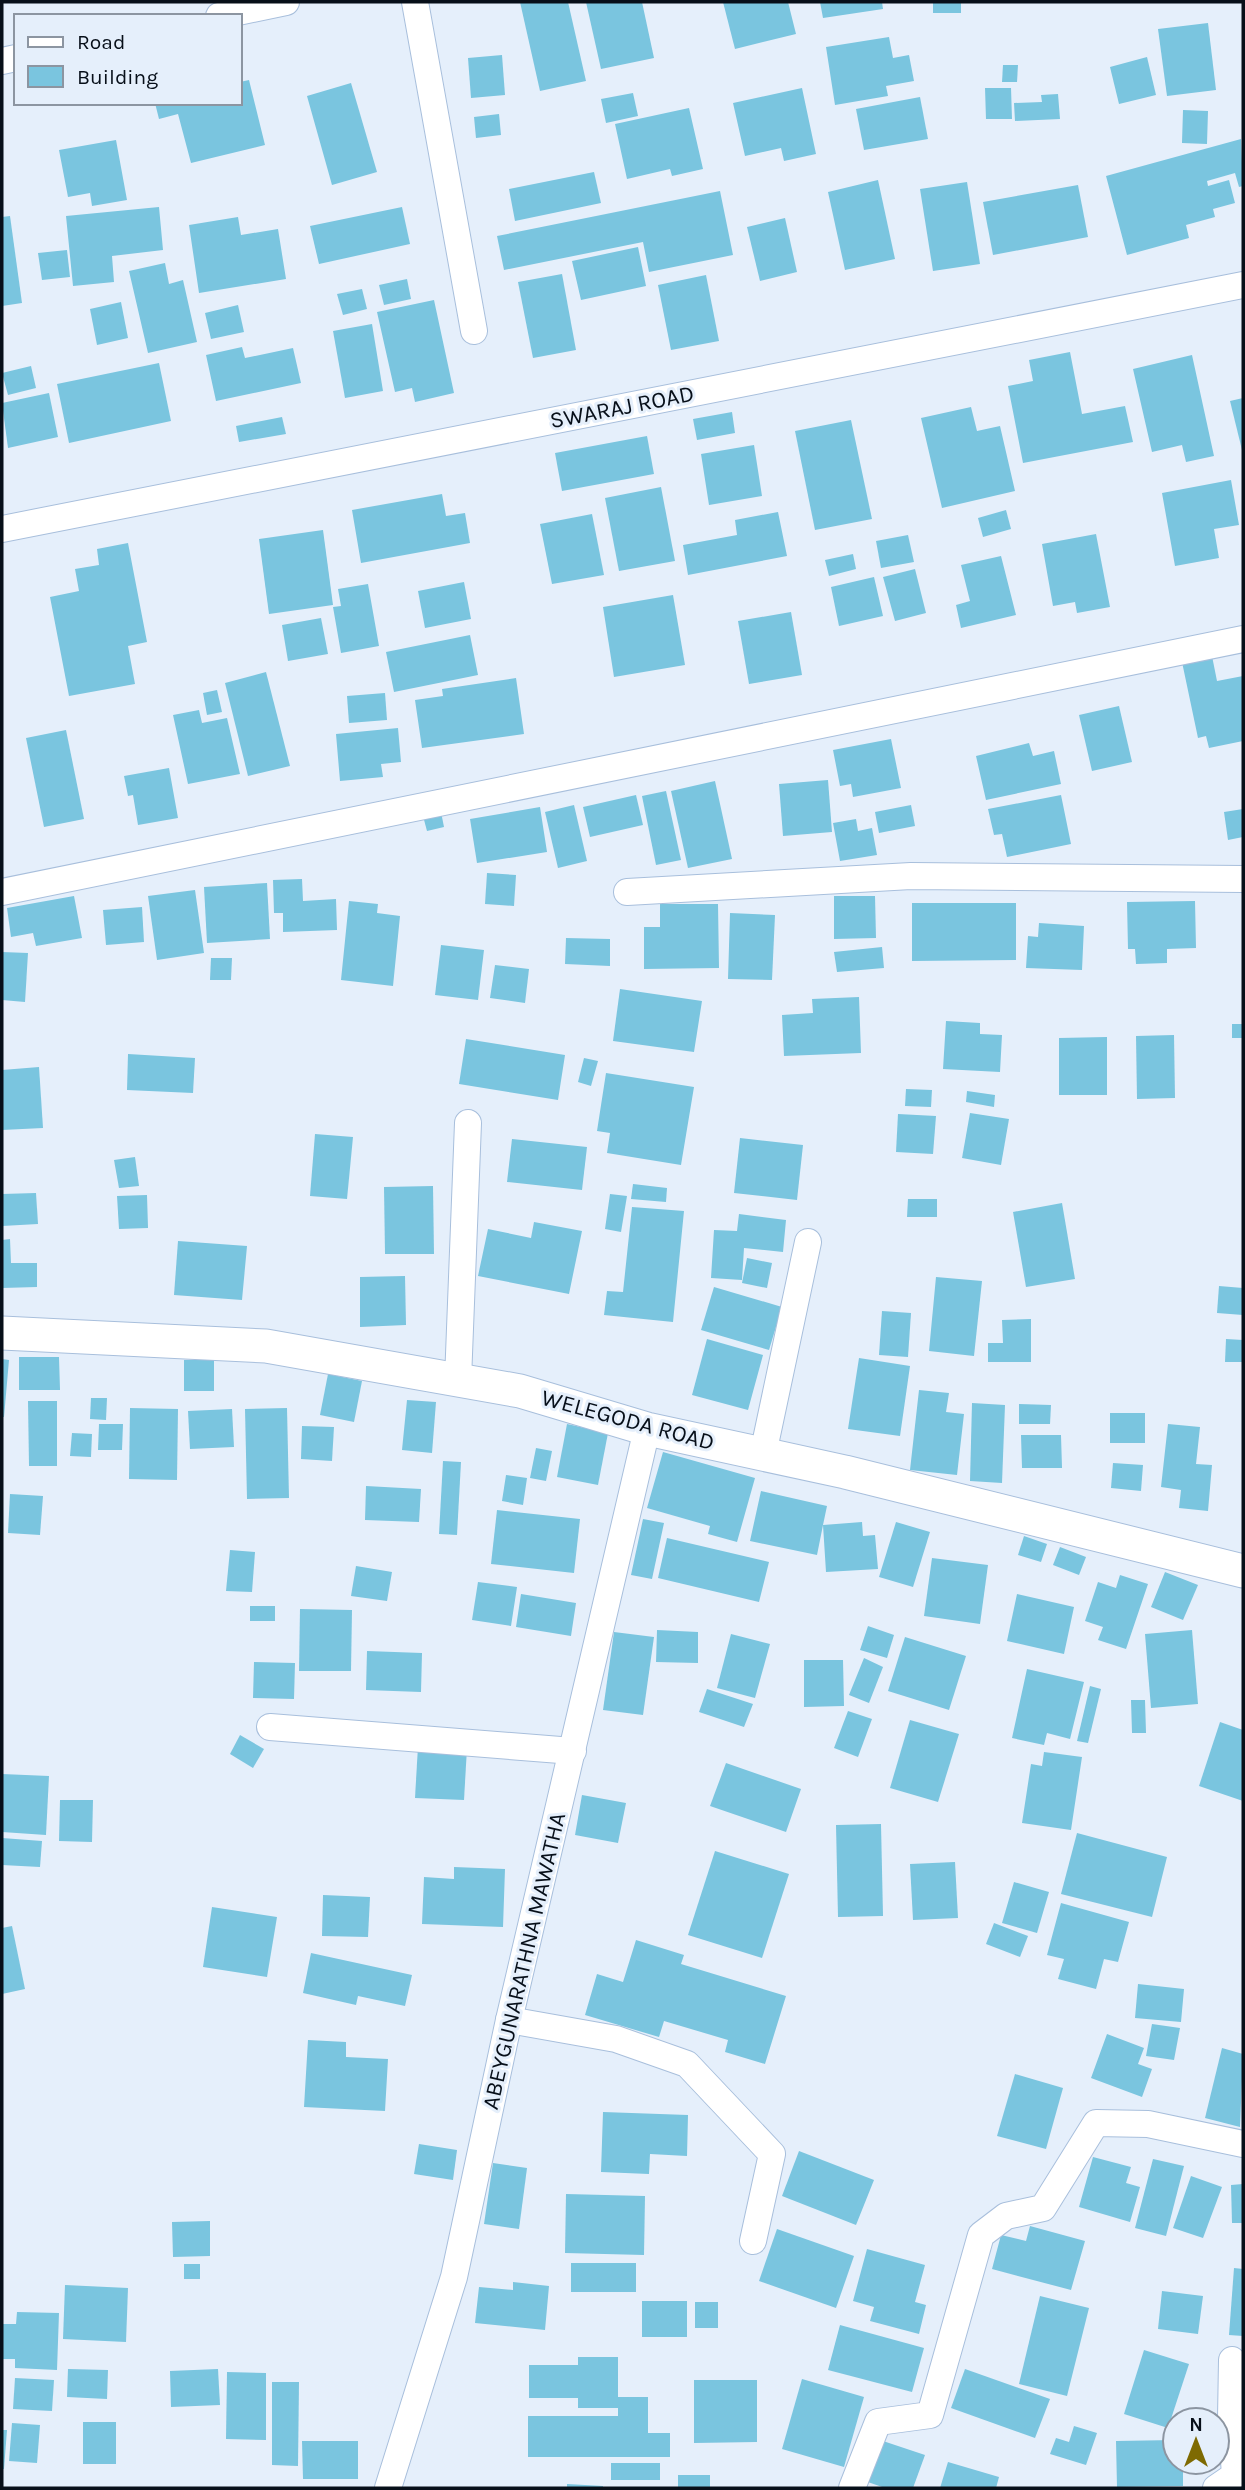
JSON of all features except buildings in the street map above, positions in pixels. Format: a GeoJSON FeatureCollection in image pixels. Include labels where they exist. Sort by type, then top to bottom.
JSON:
{"type":"FeatureCollection","features":[{"type":"Feature","properties":{"kind":"street"},"geometry":{"type":"LineString","coordinates":[[229,14],[286,2]]}},
{"type":"Feature","properties":{"kind":"street"},"geometry":{"type":"LineString","coordinates":[[415,2],[474,331]]}},
{"type":"Feature","properties":{"kind":"street","name":"SWARAJ ROAD"},"geometry":{"type":"LineString","coordinates":[[2,529],[1243,285]]}},
{"type":"Feature","properties":{"kind":"street"},"geometry":{"type":"LineString","coordinates":[[2,892],[1243,639]]}},
{"type":"Feature","properties":{"kind":"street"},"geometry":{"type":"LineString","coordinates":[[627,892],[911,876],[1243,879]]}},
{"type":"Feature","properties":{"kind":"street"},"geometry":{"type":"LineString","coordinates":[[458,1380],[468,1123]]}},
{"type":"Feature","properties":{"kind":"street"},"geometry":{"type":"LineString","coordinates":[[763,1454],[808,1242]]}},
{"type":"Feature","properties":{"kind":"street","name":"WELEGODA ROAD"},"geometry":{"type":"LineString","coordinates":[[2,1334],[266,1346],[520,1391],[648,1429],[763,1454],[1243,1571]]}},
{"type":"Feature","properties":{"kind":"street","name":"ABEYGUNARATHNA MAWATHA"},"geometry":{"type":"LineString","coordinates":[[388,2488],[454,2277],[509,2020],[648,1429]]}},
{"type":"Feature","properties":{"kind":"street"},"geometry":{"type":"LineString","coordinates":[[271,1727],[573,1751]]}},
{"type":"Feature","properties":{"kind":"street"},"geometry":{"type":"LineString","coordinates":[[509,2020],[616,2039],[687,2064],[772,2154],[752,2241]]}},
{"type":"Feature","properties":{"kind":"street"},"geometry":{"type":"LineString","coordinates":[[852,2488],[878,2422],[930,2415],[981,2235],[1006,2216],[1043,2208],[1096,2123],[1148,2124],[1243,2144]]}},
{"type":"Feature","properties":{"kind":"street"},"geometry":{"type":"LineString","coordinates":[[1216,2488],[1235,2475],[1237,2418],[1232,2360]]}}]}
